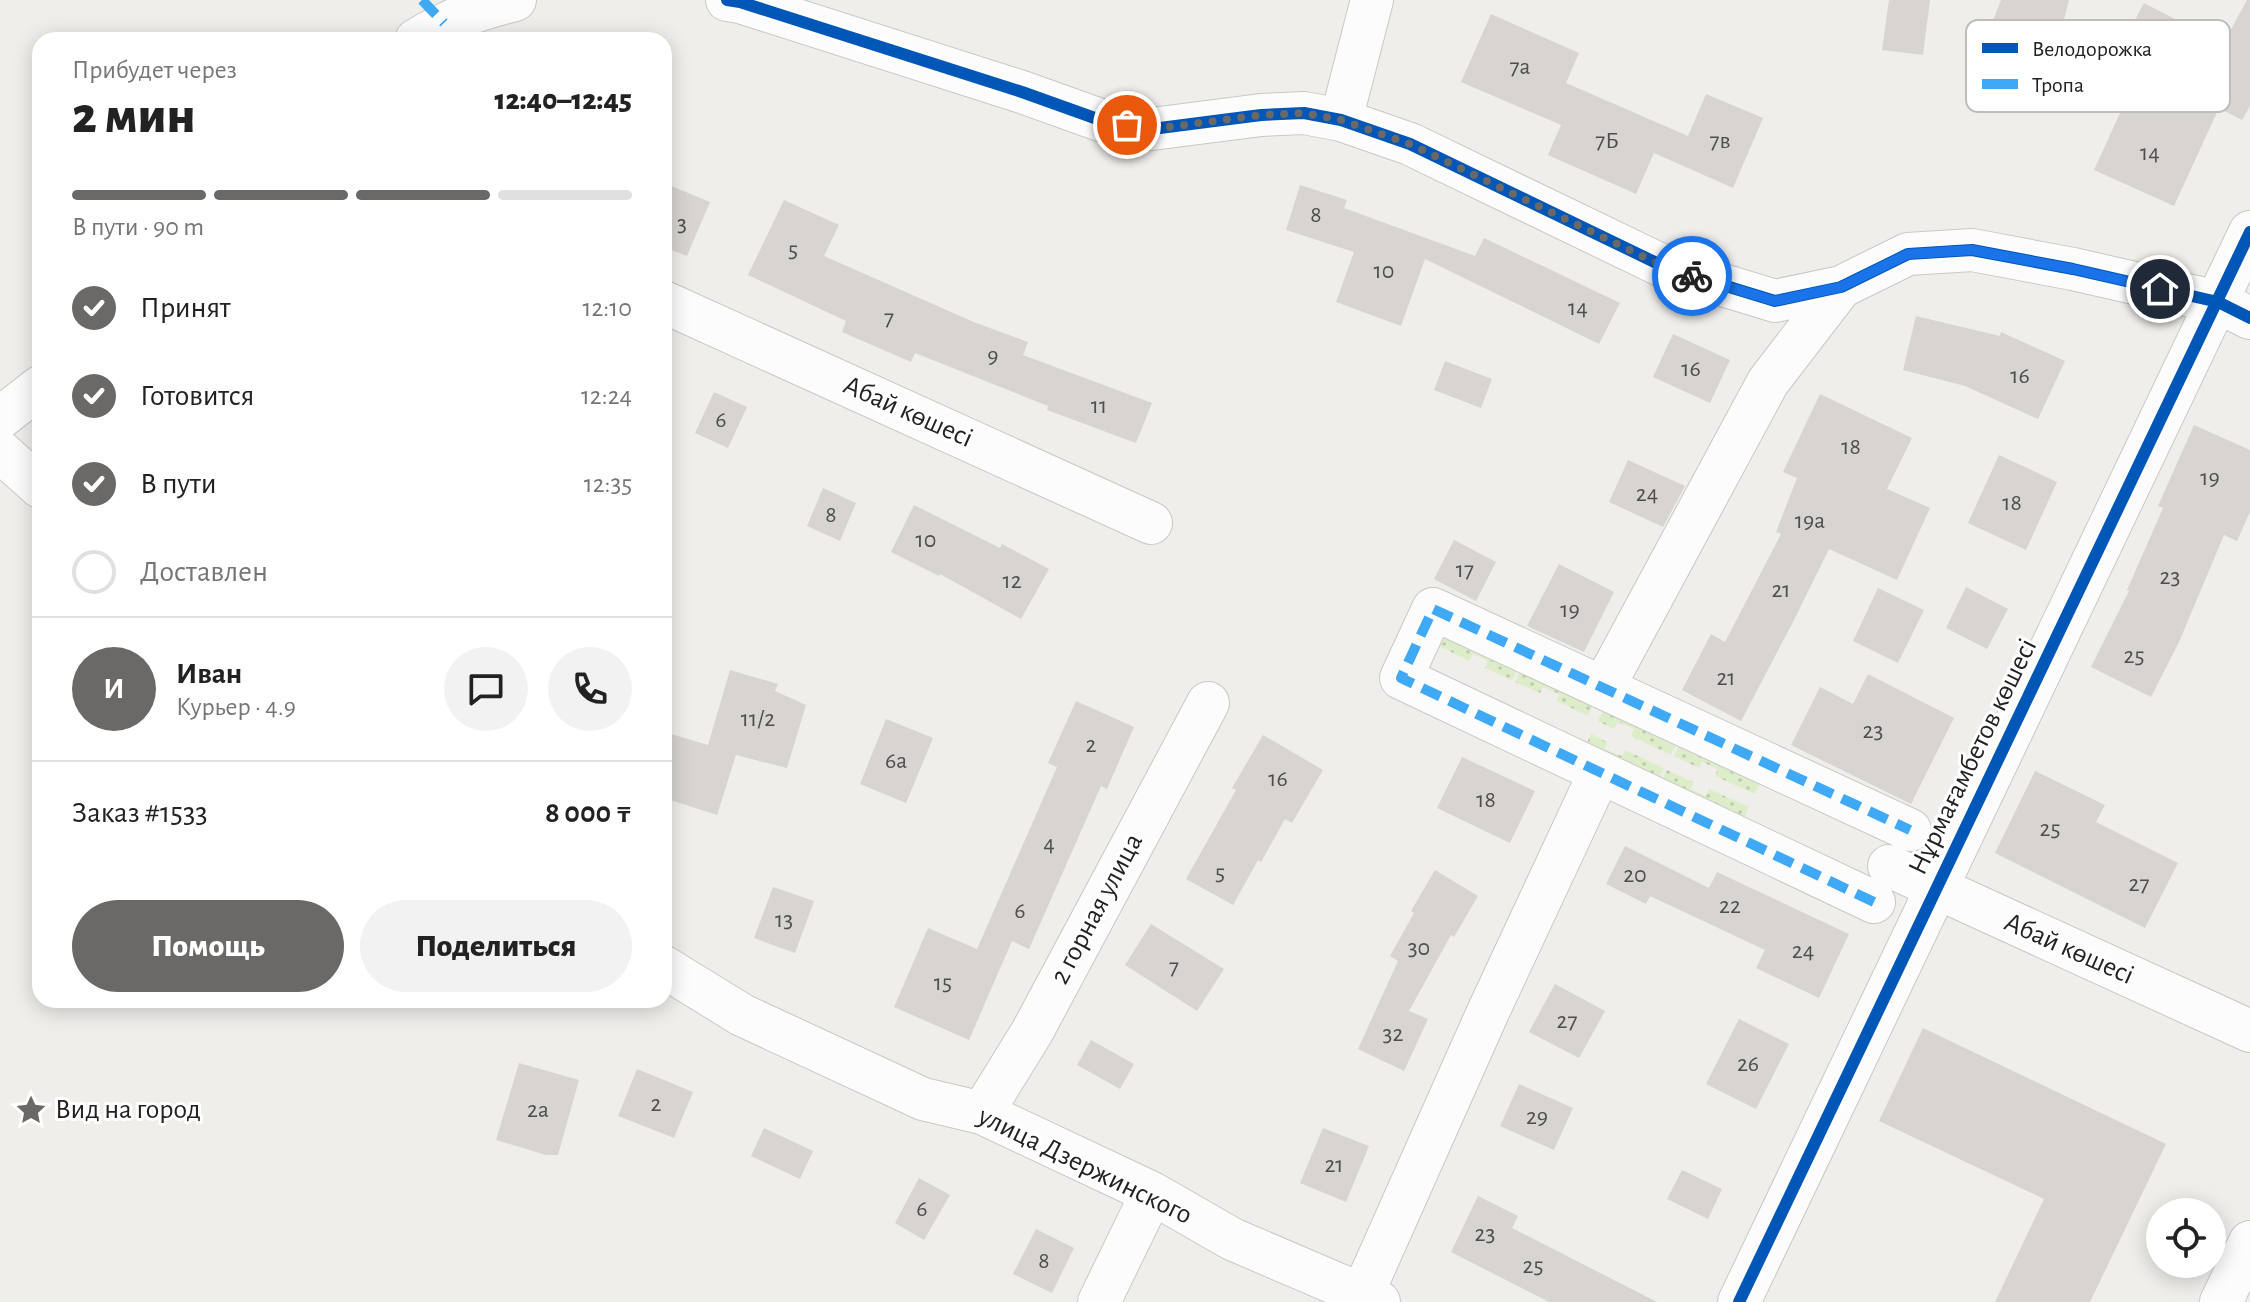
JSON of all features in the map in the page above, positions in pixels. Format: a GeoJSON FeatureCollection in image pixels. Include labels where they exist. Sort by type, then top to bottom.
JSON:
{"type":"FeatureCollection","features":[{"type":"Feature","properties":{"kind":"street"},"geometry":{"type":"LineString","coordinates":[[429,32],[444,23],[515,0]]}},
{"type":"Feature","properties":{"kind":"street"},"geometry":{"type":"LineString","coordinates":[[727,0],[978,78],[1103,121],[1152,129],[1261,115],[1304,113],[1341,120],[1410,144],[1667,268],[1775,301],[1841,287],[1908,254],[1972,250],[2073,269],[2234,310]]}},
{"type":"Feature","properties":{"kind":"street"},"geometry":{"type":"LineString","coordinates":[[1341,120],[1372,0]]}},
{"type":"Feature","properties":{"kind":"street","name":"Нұрмағамбетов көшесі"},"geometry":{"type":"LineString","coordinates":[[1739,1302],[1936,888],[2234,310],[2250,232]]}},
{"type":"Feature","properties":{"kind":"street"},"geometry":{"type":"LineString","coordinates":[[1841,287],[1768,382],[1603,688],[1910,830]]}},
{"type":"Feature","properties":{"kind":"street","name":"Абай көшесі"},"geometry":{"type":"LineString","coordinates":[[672,306],[1151,523]]}},
{"type":"Feature","properties":{"kind":"street"},"geometry":{"type":"LineString","coordinates":[[0,418],[32,393]]}},
{"type":"Feature","properties":{"kind":"street"},"geometry":{"type":"LineString","coordinates":[[0,451],[32,480]]}},
{"type":"Feature","properties":{"kind":"street","name":"Абай көшесі"},"geometry":{"type":"LineString","coordinates":[[1603,688],[1433,609],[1401,678],[1600,772],[1882,884],[1936,888],[2250,1031]]}},
{"type":"Feature","properties":{"kind":"street","name":"2 горная улица"},"geometry":{"type":"LineString","coordinates":[[982,1113],[1032,1032],[1208,703]]}},
{"type":"Feature","properties":{"kind":"street"},"geometry":{"type":"LineString","coordinates":[[1370,1298],[1488,1012],[1600,772]]}},
{"type":"Feature","properties":{"kind":"street","name":"улица Дзержинского"},"geometry":{"type":"LineString","coordinates":[[672,972],[742,1015],[923,1099],[982,1113],[1152,1193],[1232,1239],[1370,1298]]}},
{"type":"Feature","properties":{"kind":"street"},"geometry":{"type":"LineString","coordinates":[[1099,1302],[1152,1193]]}},
{"type":"Feature","properties":{"kind":"street"},"geometry":{"type":"LineString","coordinates":[[2221,1302],[2250,1242]]}},
{"type":"Feature","properties":{"kind":"green space"},"geometry":{"type":"Polygon","coordinates":[[[1448,627],[1521,661],[1512,680],[1485,668],[1488,661],[1473,654],[1469,661],[1439,646],[1448,627]]]}},
{"type":"Feature","properties":{"kind":"green space"},"geometry":{"type":"Polygon","coordinates":[[[1524,663],[1597,697],[1588,716],[1557,701],[1559,694],[1543,687],[1540,693],[1515,682],[1524,663]]]}},
{"type":"Feature","properties":{"kind":"green space"},"geometry":{"type":"Polygon","coordinates":[[[1607,701],[1680,736],[1671,755],[1631,736],[1634,729],[1618,722],[1614,729],[1598,721],[1607,701]]]}},
{"type":"Feature","properties":{"kind":"green space"},"geometry":{"type":"Polygon","coordinates":[[[1591,734],[1607,742],[1605,749],[1622,756],[1625,750],[1664,768],[1655,787],[1582,753],[1591,734]]]}},
{"type":"Feature","properties":{"kind":"green space"},"geometry":{"type":"Polygon","coordinates":[[[1683,737],[1763,775],[1755,794],[1715,776],[1718,769],[1702,762],[1699,768],[1674,756],[1683,737]]]}},
{"type":"Feature","properties":{"kind":"green space"},"geometry":{"type":"Polygon","coordinates":[[[1667,770],[1693,782],[1691,789],[1706,796],[1709,789],[1749,807],[1740,827],[1658,789],[1667,770]]]}},
{"type":"Feature","properties":{"kind":"building"},"geometry":{"type":"Polygon","coordinates":[[[1889,0],[1930,0],[1923,55],[1882,50],[1889,0]]]}},
{"type":"Feature","properties":{"kind":"building"},"geometry":{"type":"Polygon","coordinates":[[[2001,0],[2069,0],[2064,20],[1993,20],[2001,0]]]}},
{"type":"Feature","properties":{"kind":"building"},"geometry":{"type":"Polygon","coordinates":[[[2247,0],[2250,0],[2250,106],[2242,120],[2227,112],[2230,112],[2230,31],[2247,0]]]}},
{"type":"Feature","properties":{"kind":"building"},"geometry":{"type":"Polygon","coordinates":[[[2144,3],[2177,20],[2135,20],[2144,3]]]}},
{"type":"Feature","properties":{"kind":"building"},"geometry":{"type":"Polygon","coordinates":[[[1491,14],[1579,53],[1566,83],[1688,136],[1706,94],[1763,118],[1733,188],[1654,153],[1636,194],[1548,155],[1561,125],[1461,82],[1491,14]]]}},
{"type":"Feature","properties":{"kind":"building"},"geometry":{"type":"Polygon","coordinates":[[[2120,112],[2217,112],[2174,206],[2094,170],[2120,112]]]}},
{"type":"Feature","properties":{"kind":"building"},"geometry":{"type":"Polygon","coordinates":[[[1300,185],[1347,200],[1344,208],[1475,256],[1484,238],[1620,303],[1599,344],[1425,259],[1401,326],[1336,302],[1354,252],[1286,230],[1300,185]]]}},
{"type":"Feature","properties":{"kind":"building"},"geometry":{"type":"Polygon","coordinates":[[[672,186],[710,202],[687,256],[672,250],[672,186]]]}},
{"type":"Feature","properties":{"kind":"building"},"geometry":{"type":"Polygon","coordinates":[[[784,200],[839,225],[824,256],[976,323],[1028,342],[1023,355],[1152,403],[1136,443],[1047,410],[1048,406],[915,353],[911,362],[842,332],[846,321],[748,275],[784,200]]]}},
{"type":"Feature","properties":{"kind":"building"},"geometry":{"type":"Polygon","coordinates":[[[1916,316],[2000,336],[2001,332],[2065,361],[2038,419],[1965,386],[1903,370],[1916,316]]]}},
{"type":"Feature","properties":{"kind":"building"},"geometry":{"type":"Polygon","coordinates":[[[1673,334],[1730,360],[1710,403],[1653,377],[1673,334]]]}},
{"type":"Feature","properties":{"kind":"building"},"geometry":{"type":"Polygon","coordinates":[[[1445,361],[1492,379],[1481,408],[1434,390],[1445,361]]]}},
{"type":"Feature","properties":{"kind":"building"},"geometry":{"type":"Polygon","coordinates":[[[714,392],[747,407],[728,448],[695,433],[714,392]]]}},
{"type":"Feature","properties":{"kind":"building"},"geometry":{"type":"Polygon","coordinates":[[[1820,394],[1912,438],[1887,489],[1930,508],[1897,580],[1829,549],[1741,721],[1682,690],[1711,634],[1725,642],[1781,534],[1776,532],[1797,478],[1783,472],[1820,394]]]}},
{"type":"Feature","properties":{"kind":"building"},"geometry":{"type":"Polygon","coordinates":[[[2194,425],[2250,450],[2250,512],[2237,541],[2224,535],[2179,642],[2151,697],[2091,667],[2129,591],[2163,508],[2158,506],[2194,425]]]}},
{"type":"Feature","properties":{"kind":"building"},"geometry":{"type":"Polygon","coordinates":[[[1999,455],[2057,482],[2026,550],[1968,523],[1999,455]]]}},
{"type":"Feature","properties":{"kind":"building"},"geometry":{"type":"Polygon","coordinates":[[[1628,460],[1685,486],[1663,527],[1609,502],[1628,460]]]}},
{"type":"Feature","properties":{"kind":"building"},"geometry":{"type":"Polygon","coordinates":[[[823,488],[856,503],[840,541],[807,526],[823,488]]]}},
{"type":"Feature","properties":{"kind":"building"},"geometry":{"type":"Polygon","coordinates":[[[914,505],[1000,548],[1002,544],[1049,569],[1021,619],[940,574],[891,552],[914,505]]]}},
{"type":"Feature","properties":{"kind":"building"},"geometry":{"type":"Polygon","coordinates":[[[1454,540],[1496,562],[1476,601],[1434,579],[1454,540]]]}},
{"type":"Feature","properties":{"kind":"building"},"geometry":{"type":"Polygon","coordinates":[[[1559,564],[1614,592],[1584,652],[1527,626],[1559,564]]]}},
{"type":"Feature","properties":{"kind":"building"},"geometry":{"type":"Polygon","coordinates":[[[1966,587],[2008,609],[1987,649],[1946,628],[1966,587]]]}},
{"type":"Feature","properties":{"kind":"building"},"geometry":{"type":"Polygon","coordinates":[[[1878,588],[1924,610],[1898,663],[1853,641],[1878,588]]]}},
{"type":"Feature","properties":{"kind":"building"},"geometry":{"type":"Polygon","coordinates":[[[730,670],[778,684],[775,691],[806,705],[787,768],[736,755],[717,815],[672,801],[672,734],[708,745],[730,670]]]}},
{"type":"Feature","properties":{"kind":"building"},"geometry":{"type":"Polygon","coordinates":[[[1868,674],[1954,718],[1911,804],[1791,745],[1820,687],[1853,704],[1868,674]]]}},
{"type":"Feature","properties":{"kind":"building"},"geometry":{"type":"Polygon","coordinates":[[[1076,701],[1134,727],[1107,789],[1101,786],[1029,949],[1012,941],[969,1040],[894,1007],[928,928],[977,949],[1057,767],[1048,763],[1076,701]]]}},
{"type":"Feature","properties":{"kind":"building"},"geometry":{"type":"Polygon","coordinates":[[[886,719],[933,738],[906,803],[860,784],[886,719]]]}},
{"type":"Feature","properties":{"kind":"building"},"geometry":{"type":"Polygon","coordinates":[[[1263,735],[1323,770],[1292,823],[1285,819],[1233,905],[1186,879],[1263,735]]]}},
{"type":"Feature","properties":{"kind":"building"},"geometry":{"type":"Polygon","coordinates":[[[1462,757],[1535,791],[1510,843],[1437,808],[1462,757]]]}},
{"type":"Feature","properties":{"kind":"building"},"geometry":{"type":"Polygon","coordinates":[[[2035,771],[2105,805],[2096,822],[2178,863],[2145,928],[1995,853],[2035,771]]]}},
{"type":"Feature","properties":{"kind":"building"},"geometry":{"type":"Polygon","coordinates":[[[1625,846],[1709,888],[1717,872],[1849,934],[1819,998],[1756,968],[1765,950],[1650,896],[1646,904],[1606,884],[1625,846]]]}},
{"type":"Feature","properties":{"kind":"building"},"geometry":{"type":"Polygon","coordinates":[[[1435,870],[1478,896],[1454,937],[1451,935],[1409,1011],[1428,1019],[1404,1071],[1358,1049],[1398,961],[1390,956],[1435,870]]]}},
{"type":"Feature","properties":{"kind":"building"},"geometry":{"type":"Polygon","coordinates":[[[773,887],[814,901],[795,953],[754,938],[773,887]]]}},
{"type":"Feature","properties":{"kind":"building"},"geometry":{"type":"Polygon","coordinates":[[[1151,924],[1224,969],[1197,1011],[1125,965],[1151,924]]]}},
{"type":"Feature","properties":{"kind":"building"},"geometry":{"type":"Polygon","coordinates":[[[1555,984],[1605,1011],[1579,1058],[1529,1032],[1555,984]]]}},
{"type":"Feature","properties":{"kind":"building"},"geometry":{"type":"Polygon","coordinates":[[[1739,1019],[1789,1044],[1756,1109],[1706,1084],[1739,1019]]]}},
{"type":"Feature","properties":{"kind":"building"},"geometry":{"type":"Polygon","coordinates":[[[1923,1028],[2166,1144],[2090,1302],[1995,1302],[2044,1199],[1879,1121],[1923,1028]]]}},
{"type":"Feature","properties":{"kind":"building"},"geometry":{"type":"Polygon","coordinates":[[[1091,1040],[1134,1064],[1120,1089],[1077,1065],[1091,1040]]]}},
{"type":"Feature","properties":{"kind":"building"},"geometry":{"type":"Polygon","coordinates":[[[519,1063],[579,1080],[558,1155],[546,1155],[496,1140],[519,1063]]]}},
{"type":"Feature","properties":{"kind":"building"},"geometry":{"type":"Polygon","coordinates":[[[637,1069],[693,1092],[674,1138],[618,1116],[637,1069]]]}},
{"type":"Feature","properties":{"kind":"building"},"geometry":{"type":"Polygon","coordinates":[[[1519,1084],[1573,1108],[1554,1150],[1500,1126],[1519,1084]]]}},
{"type":"Feature","properties":{"kind":"building"},"geometry":{"type":"Polygon","coordinates":[[[764,1128],[813,1151],[800,1179],[751,1156],[764,1128]]]}},
{"type":"Feature","properties":{"kind":"building"},"geometry":{"type":"Polygon","coordinates":[[[1323,1128],[1369,1146],[1346,1202],[1300,1183],[1323,1128]]]}},
{"type":"Feature","properties":{"kind":"building"},"geometry":{"type":"Polygon","coordinates":[[[1682,1170],[1722,1189],[1708,1219],[1667,1199],[1682,1170]]]}},
{"type":"Feature","properties":{"kind":"building"},"geometry":{"type":"Polygon","coordinates":[[[919,1178],[950,1195],[924,1240],[895,1223],[919,1178]]]}},
{"type":"Feature","properties":{"kind":"building"},"geometry":{"type":"Polygon","coordinates":[[[1478,1196],[1518,1216],[1512,1228],[1657,1302],[1549,1302],[1451,1252],[1478,1196]]]}},
{"type":"Feature","properties":{"kind":"building"},"geometry":{"type":"Polygon","coordinates":[[[1036,1229],[1074,1248],[1052,1293],[1013,1274],[1036,1229]]]}},
{"type":"Feature","properties":{"kind":"marked path"},"geometry":{"type":"LineString","coordinates":[[422,0],[444,23]]}},
{"type":"Feature","properties":{"kind":"marked path"},"geometry":{"type":"LineString","coordinates":[[1874,902],[1401,678],[1433,609],[1910,830]]}},
{"type":"Feature","properties":{"kind":"cycle path"},"geometry":{"type":"LineString","coordinates":[[727,0],[1022,92],[1103,121],[1152,129],[1261,115],[1304,113],[1341,120],[1410,144],[1667,268],[1775,301],[1841,287],[1908,254],[1972,250],[2218,302],[2250,318]]}},
{"type":"Feature","properties":{"kind":"cycle path"},"geometry":{"type":"LineString","coordinates":[[1739,1302],[2250,232]]}},
{"type":"Feature","properties":{"kind":"way so far"},"geometry":{"type":"LineString","coordinates":[[1127,125],[1152,129],[1261,115],[1304,113],[1341,120],[1410,144],[1667,268],[1692,276]]}},
{"type":"Feature","properties":{"kind":"place","name":"Вид на город"},"geometry":{"type":"Point","coordinates":[31,1110]}},
{"type":"Feature","properties":{"kind":"route"},"geometry":{"type":"LineString","coordinates":[[1692,276],[1775,301],[1841,287],[1908,254],[1972,250],[2160,289]]}}]}
